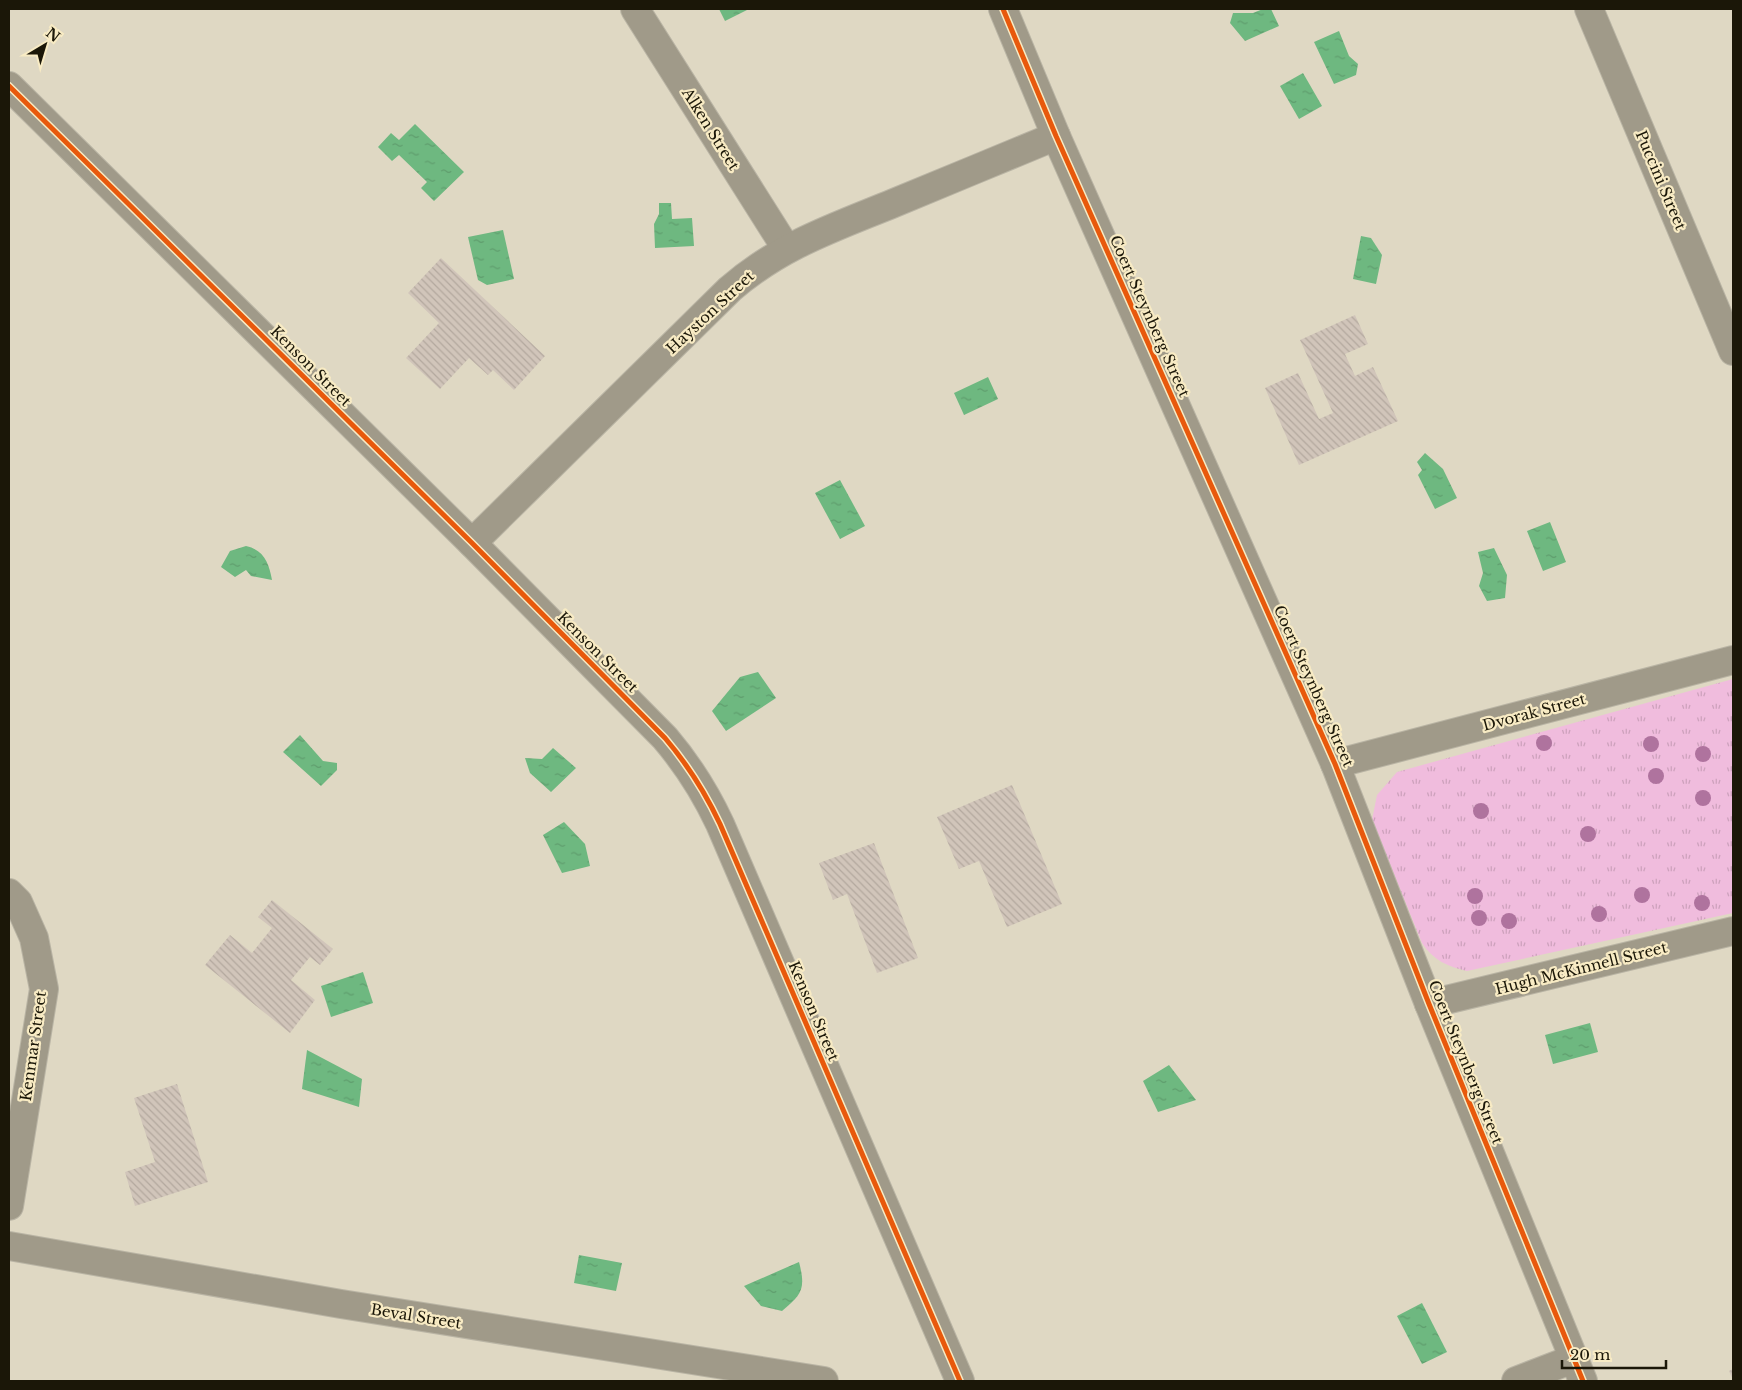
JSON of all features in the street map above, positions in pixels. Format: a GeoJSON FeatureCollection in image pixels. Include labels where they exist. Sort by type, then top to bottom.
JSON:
{"type":"FeatureCollection","features":[{"type":"Feature","properties":{"kind":"street","name":"Alken Street"},"geometry":{"type":"LineString","coordinates":[[635,9],[786,248]]}},
{"type":"Feature","properties":{"kind":"street","name":"Coert Steynberg Street"},"geometry":{"type":"LineString","coordinates":[[1003,9],[1056,136],[1335,764],[1429,1004],[1578,1370]]}},
{"type":"Feature","properties":{"kind":"street","name":"Puccini Street"},"geometry":{"type":"LineString","coordinates":[[1589,9],[1733,351]]}},
{"type":"Feature","properties":{"kind":"street","name":"Kenson Street"},"geometry":{"type":"LineString","coordinates":[[9,86],[472,543],[665,738],[690,767],[705,791],[960,1381]]}},
{"type":"Feature","properties":{"kind":"street","name":"Hayston Street"},"geometry":{"type":"LineString","coordinates":[[472,543],[730,289],[786,248],[1056,136]]}},
{"type":"Feature","properties":{"kind":"street","name":"Dvorak Street"},"geometry":{"type":"LineString","coordinates":[[1335,764],[1733,660]]}},
{"type":"Feature","properties":{"kind":"street","name":"Kenmar Street"},"geometry":{"type":"LineString","coordinates":[[9,893],[18,902],[34,938],[44,989],[9,1206]]}},
{"type":"Feature","properties":{"kind":"street","name":"Hugh McKinnell Street"},"geometry":{"type":"LineString","coordinates":[[1429,1004],[1733,931]]}},
{"type":"Feature","properties":{"kind":"street","name":"Beval Street"},"geometry":{"type":"LineString","coordinates":[[9,1246],[341,1304],[824,1381]]}},
{"type":"Feature","properties":{"kind":"street"},"geometry":{"type":"LineString","coordinates":[[1516,1381],[1578,1370]]}},
{"type":"Feature","properties":{"kind":"green space"},"geometry":{"type":"Polygon","coordinates":[[[1733,679],[1733,913],[1467,971],[1442,962],[1426,949],[1372,820],[1377,795],[1397,772],[1733,679]]]}},
{"type":"Feature","properties":{"kind":"water"},"geometry":{"type":"Polygon","coordinates":[[[719,9],[749,9],[725,21],[719,9]]]}},
{"type":"Feature","properties":{"kind":"water"},"geometry":{"type":"Polygon","coordinates":[[[1263,9],[1271,9],[1279,26],[1245,41],[1230,23],[1233,13],[1253,13],[1263,9]]]}},
{"type":"Feature","properties":{"kind":"water"},"geometry":{"type":"Polygon","coordinates":[[[1339,31],[1349,56],[1358,64],[1356,75],[1334,84],[1314,42],[1339,31]]]}},
{"type":"Feature","properties":{"kind":"water"},"geometry":{"type":"Polygon","coordinates":[[[1303,73],[1322,106],[1299,119],[1280,86],[1303,73]]]}},
{"type":"Feature","properties":{"kind":"water"},"geometry":{"type":"Polygon","coordinates":[[[415,124],[464,172],[434,201],[421,188],[427,182],[399,155],[392,161],[378,147],[391,133],[399,140],[415,124]]]}},
{"type":"Feature","properties":{"kind":"water"},"geometry":{"type":"Polygon","coordinates":[[[659,203],[671,203],[672,219],[692,218],[694,246],[655,248],[654,224],[659,214],[659,203]]]}},
{"type":"Feature","properties":{"kind":"water"},"geometry":{"type":"Polygon","coordinates":[[[503,230],[514,279],[487,285],[478,280],[468,237],[503,230]]]}},
{"type":"Feature","properties":{"kind":"water"},"geometry":{"type":"Polygon","coordinates":[[[1361,236],[1371,238],[1382,255],[1376,284],[1353,279],[1361,236]]]}},
{"type":"Feature","properties":{"kind":"water"},"geometry":{"type":"Polygon","coordinates":[[[988,377],[998,399],[964,415],[954,393],[988,377]]]}},
{"type":"Feature","properties":{"kind":"water"},"geometry":{"type":"Polygon","coordinates":[[[1425,453],[1443,469],[1457,498],[1435,509],[1418,475],[1422,470],[1417,462],[1425,453]]]}},
{"type":"Feature","properties":{"kind":"water"},"geometry":{"type":"Polygon","coordinates":[[[840,480],[865,526],[840,539],[815,493],[840,480]]]}},
{"type":"Feature","properties":{"kind":"water"},"geometry":{"type":"Polygon","coordinates":[[[1550,522],[1566,562],[1543,571],[1527,531],[1550,522]]]}},
{"type":"Feature","properties":{"kind":"water"},"geometry":{"type":"Polygon","coordinates":[[[246,546],[257,551],[265,558],[272,580],[251,576],[246,570],[235,577],[221,567],[230,551],[246,546]]]}},
{"type":"Feature","properties":{"kind":"water"},"geometry":{"type":"Polygon","coordinates":[[[1494,548],[1507,575],[1505,598],[1487,601],[1479,586],[1483,573],[1478,552],[1494,548]]]}},
{"type":"Feature","properties":{"kind":"water"},"geometry":{"type":"Polygon","coordinates":[[[758,672],[776,698],[726,731],[712,711],[740,677],[758,672]]]}},
{"type":"Feature","properties":{"kind":"water"},"geometry":{"type":"Polygon","coordinates":[[[300,735],[323,761],[337,763],[337,770],[321,786],[283,752],[300,735]]]}},
{"type":"Feature","properties":{"kind":"water"},"geometry":{"type":"Polygon","coordinates":[[[553,748],[576,768],[551,792],[530,773],[525,758],[542,759],[553,748]]]}},
{"type":"Feature","properties":{"kind":"water"},"geometry":{"type":"Polygon","coordinates":[[[564,822],[585,844],[590,866],[562,873],[543,835],[564,822]]]}},
{"type":"Feature","properties":{"kind":"water"},"geometry":{"type":"Polygon","coordinates":[[[363,972],[373,1003],[331,1017],[321,986],[363,972]]]}},
{"type":"Feature","properties":{"kind":"water"},"geometry":{"type":"Polygon","coordinates":[[[1590,1023],[1598,1052],[1553,1064],[1545,1035],[1590,1023]]]}},
{"type":"Feature","properties":{"kind":"water"},"geometry":{"type":"Polygon","coordinates":[[[307,1050],[362,1079],[359,1107],[302,1089],[307,1050]]]}},
{"type":"Feature","properties":{"kind":"water"},"geometry":{"type":"Polygon","coordinates":[[[1169,1065],[1196,1100],[1158,1112],[1143,1081],[1169,1065]]]}},
{"type":"Feature","properties":{"kind":"water"},"geometry":{"type":"Polygon","coordinates":[[[579,1255],[622,1263],[616,1291],[574,1283],[579,1255]]]}},
{"type":"Feature","properties":{"kind":"water"},"geometry":{"type":"Polygon","coordinates":[[[799,1262],[802,1279],[801,1290],[794,1300],[782,1311],[761,1306],[744,1286],[799,1262]]]}},
{"type":"Feature","properties":{"kind":"water"},"geometry":{"type":"Polygon","coordinates":[[[1422,1303],[1447,1352],[1422,1364],[1397,1316],[1422,1303]]]}},
{"type":"Feature","properties":{"kind":"building"},"geometry":{"type":"Polygon","coordinates":[[[441,258],[545,356],[514,390],[493,370],[488,375],[469,358],[440,389],[406,358],[439,323],[408,293],[441,258]]]}},
{"type":"Feature","properties":{"kind":"building"},"geometry":{"type":"Polygon","coordinates":[[[1355,315],[1368,344],[1345,354],[1355,376],[1373,367],[1398,421],[1299,465],[1265,388],[1298,373],[1319,419],[1333,413],[1300,340],[1355,315]]]}},
{"type":"Feature","properties":{"kind":"building"},"geometry":{"type":"Polygon","coordinates":[[[1012,785],[1062,904],[1007,927],[979,861],[959,869],[937,817],[1012,785]]]}},
{"type":"Feature","properties":{"kind":"building"},"geometry":{"type":"Polygon","coordinates":[[[874,843],[918,958],[877,973],[847,894],[833,900],[819,863],[874,843]]]}},
{"type":"Feature","properties":{"kind":"building"},"geometry":{"type":"Polygon","coordinates":[[[272,900],[333,949],[320,965],[310,957],[291,980],[315,1000],[290,1033],[205,965],[230,935],[252,953],[272,928],[258,917],[272,900]]]}},
{"type":"Feature","properties":{"kind":"building"},"geometry":{"type":"Polygon","coordinates":[[[177,1084],[208,1182],[135,1206],[125,1172],[155,1162],[134,1098],[177,1084]]]}},
{"type":"Feature","properties":{"kind":"building"},"geometry":{"type":"Polygon","coordinates":[[[1733,1369],[1733,1380],[1729,1371],[1733,1369]]]}},
{"type":"Feature","properties":{"kind":"cycle path"},"geometry":{"type":"LineString","coordinates":[[1003,9],[1056,136],[1335,764],[1429,1004],[1583,1381]]}},
{"type":"Feature","properties":{"kind":"cycle path"},"geometry":{"type":"LineString","coordinates":[[9,86],[472,543],[665,738],[681,758],[702,790],[720,824],[960,1381]]}}]}
